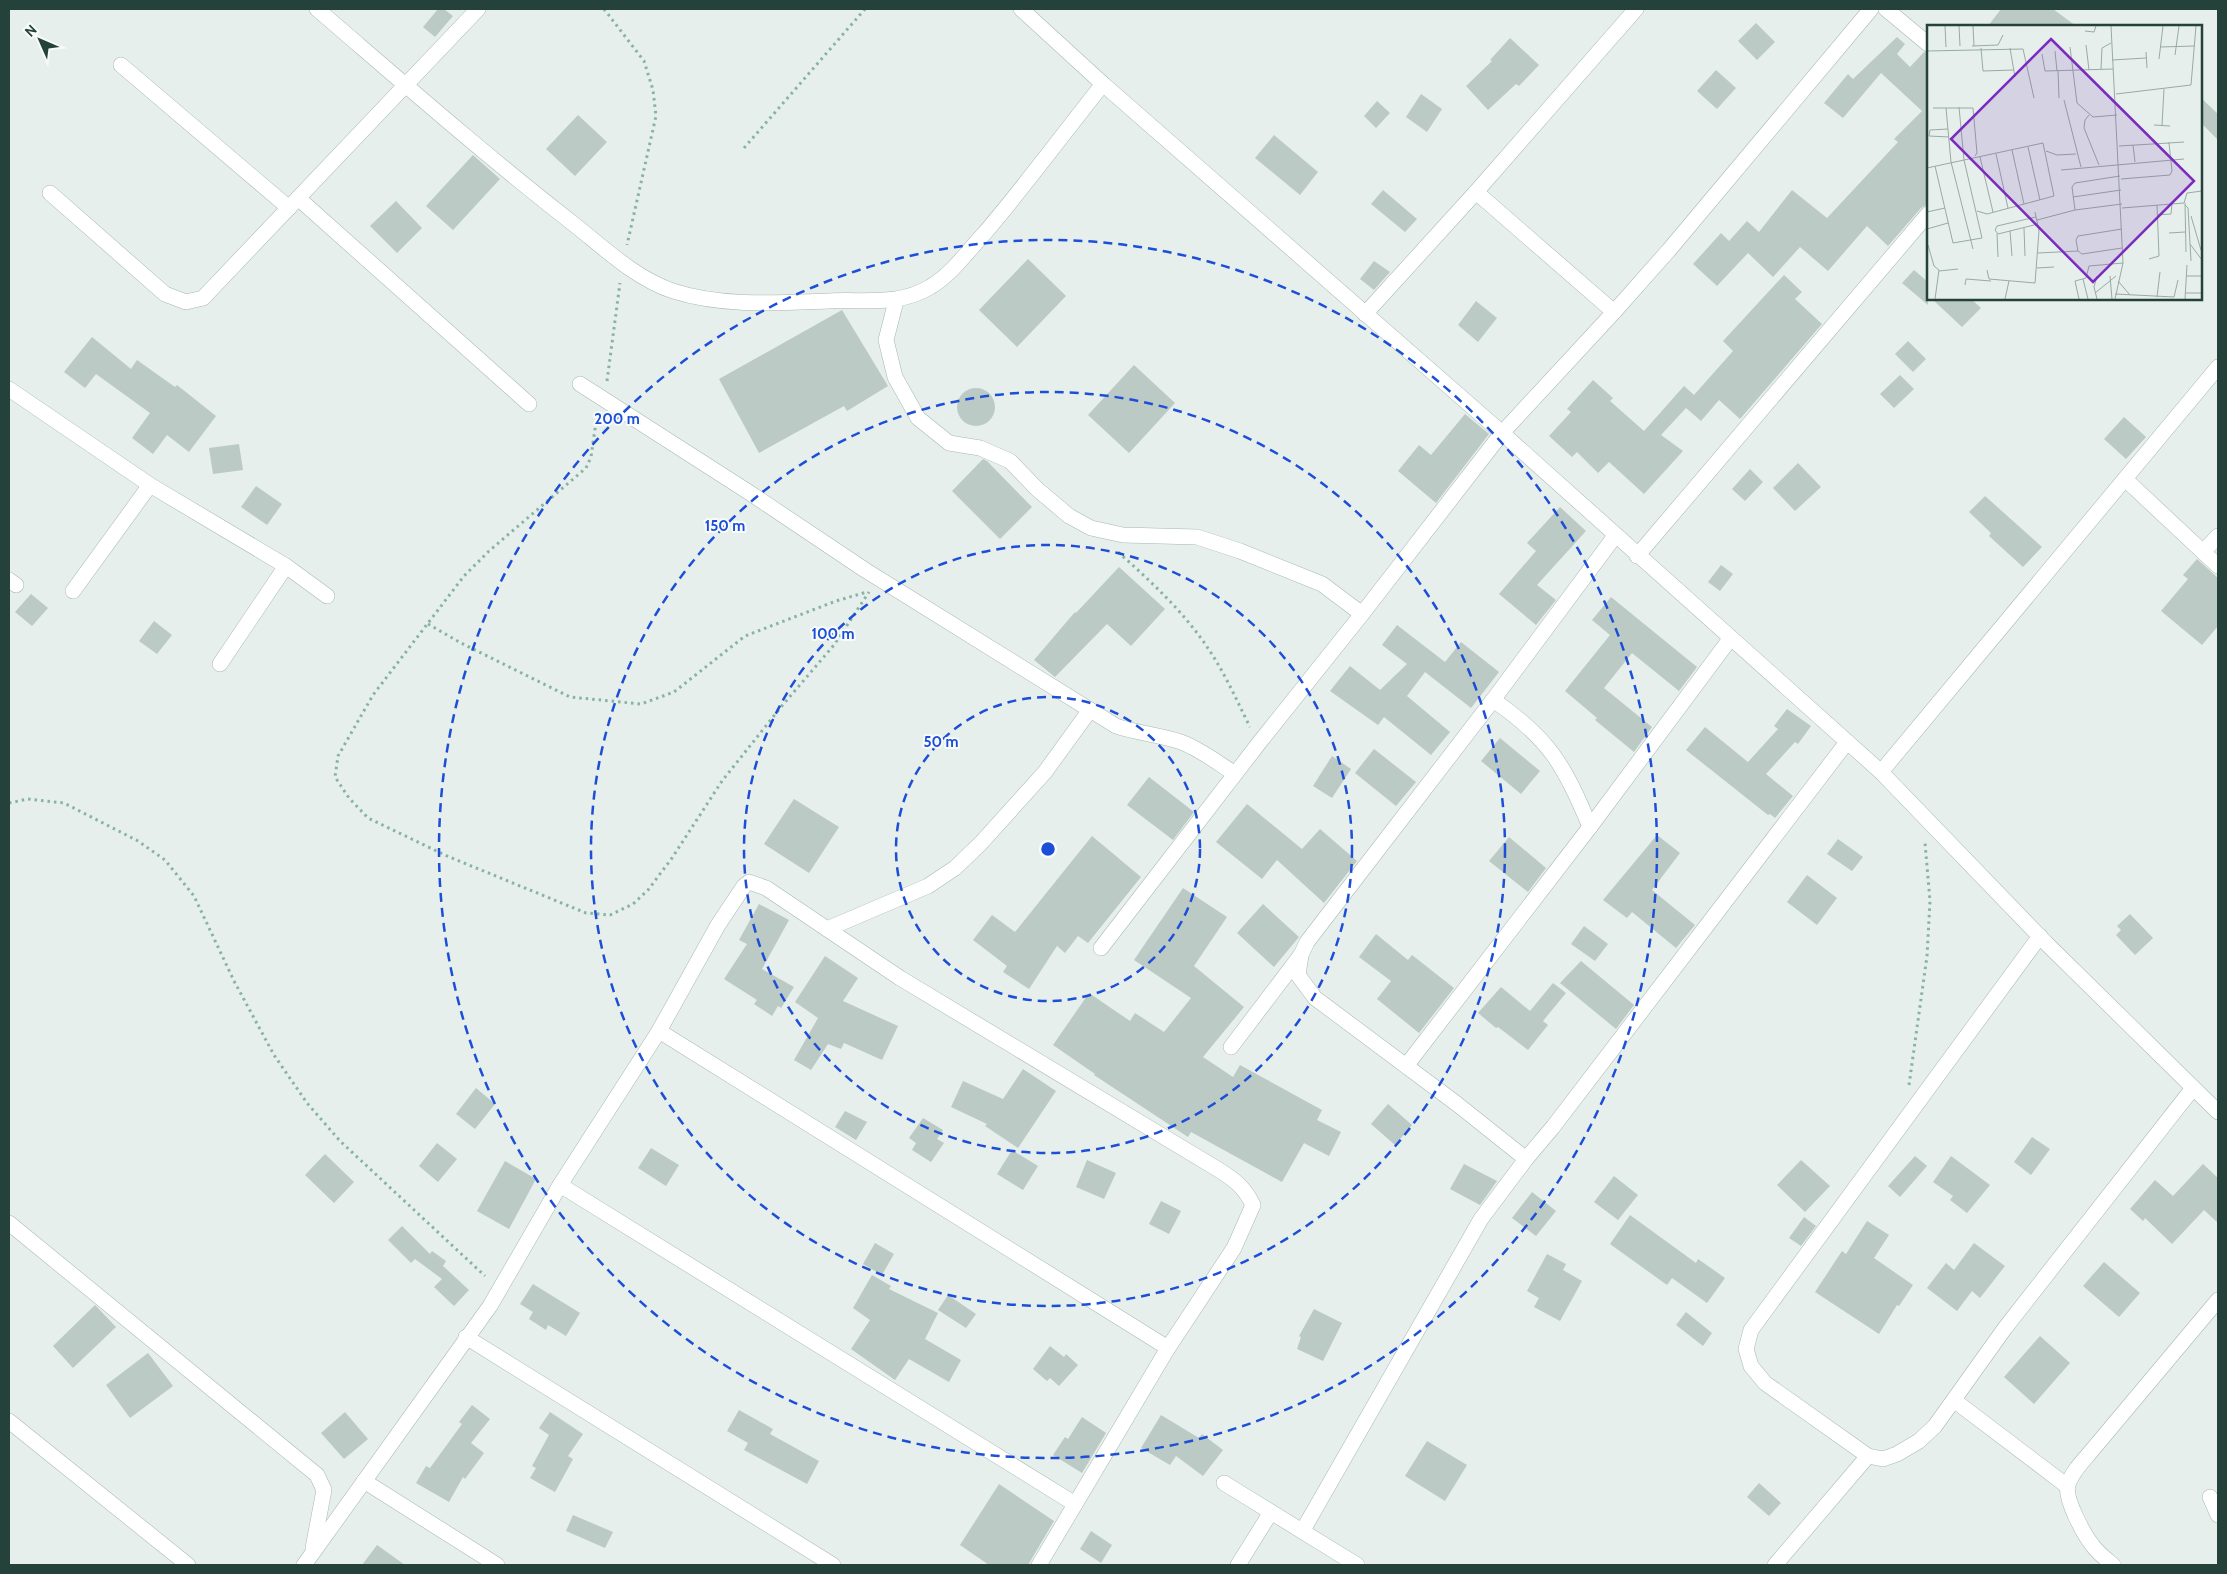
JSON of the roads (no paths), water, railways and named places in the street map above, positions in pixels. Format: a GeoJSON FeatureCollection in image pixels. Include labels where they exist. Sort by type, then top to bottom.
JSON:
{"type":"FeatureCollection","features":[{"type":"Feature","properties":{"kind":"street"},"geometry":{"type":"LineString","coordinates":[[317,9],[499,166],[644,278],[672,290],[704,299],[760,303],[845,300],[896,301],[913,296],[932,286],[958,263],[996,219],[1103,84]]}},
{"type":"Feature","properties":{"kind":"street"},"geometry":{"type":"LineString","coordinates":[[50,192],[165,294],[186,302],[203,298],[478,9]]}},
{"type":"Feature","properties":{"kind":"street"},"geometry":{"type":"LineString","coordinates":[[1021,9],[1103,84],[1502,433],[1637,556],[1881,772],[2040,936],[2218,1112]]}},
{"type":"Feature","properties":{"kind":"street"},"geometry":{"type":"LineString","coordinates":[[1365,314],[1476,192],[1636,9]]}},
{"type":"Feature","properties":{"kind":"street"},"geometry":{"type":"LineString","coordinates":[[1101,948],[1258,743],[1362,614],[1502,433],[1614,312],[1675,242],[1870,9]]}},
{"type":"Feature","properties":{"kind":"street"},"geometry":{"type":"LineString","coordinates":[[1886,9],[1927,43]]}},
{"type":"Feature","properties":{"kind":"street"},"geometry":{"type":"LineString","coordinates":[[121,65],[294,203],[529,404]]}},
{"type":"Feature","properties":{"kind":"street"},"geometry":{"type":"LineString","coordinates":[[1476,192],[1614,312]]}},
{"type":"Feature","properties":{"kind":"street"},"geometry":{"type":"LineString","coordinates":[[1637,556],[1927,215]]}},
{"type":"Feature","properties":{"kind":"street"},"geometry":{"type":"LineString","coordinates":[[896,301],[886,340],[895,377],[918,418],[949,443],[980,448],[1010,462],[1037,489],[1069,516],[1091,528],[1122,535],[1197,537],[1240,551],[1322,584],[1362,614]]}},
{"type":"Feature","properties":{"kind":"street"},"geometry":{"type":"LineString","coordinates":[[1881,772],[2218,368]]}},
{"type":"Feature","properties":{"kind":"street"},"geometry":{"type":"LineString","coordinates":[[580,384],[662,435],[889,585],[1116,726],[1137,733],[1180,742],[1199,751],[1235,774]]}},
{"type":"Feature","properties":{"kind":"street"},"geometry":{"type":"LineString","coordinates":[[9,391],[150,485],[286,566],[327,596]]}},
{"type":"Feature","properties":{"kind":"street"},"geometry":{"type":"LineString","coordinates":[[2125,479],[2218,566]]}},
{"type":"Feature","properties":{"kind":"street"},"geometry":{"type":"LineString","coordinates":[[74,591],[150,485]]}},
{"type":"Feature","properties":{"kind":"street"},"geometry":{"type":"LineString","coordinates":[[1231,1047],[1301,955],[1314,932],[1493,700],[1615,536]]}},
{"type":"Feature","properties":{"kind":"street"},"geometry":{"type":"LineString","coordinates":[[2203,552],[2218,536]]}},
{"type":"Feature","properties":{"kind":"street"},"geometry":{"type":"LineString","coordinates":[[220,664],[286,566]]}},
{"type":"Feature","properties":{"kind":"street"},"geometry":{"type":"LineString","coordinates":[[1406,1066],[1590,827],[1730,639]]}},
{"type":"Feature","properties":{"kind":"street"},"geometry":{"type":"LineString","coordinates":[[1493,700],[1536,734],[1558,759],[1576,792],[1590,827]]}},
{"type":"Feature","properties":{"kind":"street"},"geometry":{"type":"LineString","coordinates":[[827,929],[928,886],[955,868],[981,843],[1045,772],[1090,710]]}},
{"type":"Feature","properties":{"kind":"street"},"geometry":{"type":"LineString","coordinates":[[1303,1530],[1481,1219],[1847,742]]}},
{"type":"Feature","properties":{"kind":"street"},"geometry":{"type":"LineString","coordinates":[[304,1565],[490,1306],[560,1185],[659,1031],[718,925],[744,886],[749,882],[766,888],[926,994],[1220,1170],[1246,1191],[1252,1205],[1234,1248],[1168,1348],[1039,1565]]}},
{"type":"Feature","properties":{"kind":"street"},"geometry":{"type":"LineString","coordinates":[[2040,936],[1751,1330],[1746,1349],[1751,1366],[1764,1383],[1868,1456],[1883,1459],[1897,1454],[1919,1441],[1955,1401],[2005,1328],[2193,1088]]}},
{"type":"Feature","properties":{"kind":"street"},"geometry":{"type":"LineString","coordinates":[[1301,955],[1298,975],[1315,998],[1526,1159]]}},
{"type":"Feature","properties":{"kind":"street"},"geometry":{"type":"LineString","coordinates":[[659,1031],[1168,1348]]}},
{"type":"Feature","properties":{"kind":"street"},"geometry":{"type":"LineString","coordinates":[[560,1185],[1075,1504]]}},
{"type":"Feature","properties":{"kind":"street"},"geometry":{"type":"LineString","coordinates":[[9,1222],[317,1475],[324,1490],[312,1552]]}},
{"type":"Feature","properties":{"kind":"street"},"geometry":{"type":"LineString","coordinates":[[2113,1565],[2093,1547],[2084,1532],[2067,1495],[2067,1486],[2076,1470],[2088,1455],[2218,1300]]}},
{"type":"Feature","properties":{"kind":"street"},"geometry":{"type":"LineString","coordinates":[[466,1338],[833,1565]]}},
{"type":"Feature","properties":{"kind":"street"},"geometry":{"type":"LineString","coordinates":[[1955,1401],[2067,1486]]}},
{"type":"Feature","properties":{"kind":"street"},"geometry":{"type":"LineString","coordinates":[[9,1421],[188,1565]]}},
{"type":"Feature","properties":{"kind":"street"},"geometry":{"type":"LineString","coordinates":[[1776,1565],[1868,1456]]}},
{"type":"Feature","properties":{"kind":"street"},"geometry":{"type":"LineString","coordinates":[[364,1481],[497,1565]]}},
{"type":"Feature","properties":{"kind":"street"},"geometry":{"type":"LineString","coordinates":[[1224,1482],[1270,1512],[1303,1530],[1348,1563]]}},
{"type":"Feature","properties":{"kind":"street"},"geometry":{"type":"LineString","coordinates":[[2210,1497],[2218,1515]]}},
{"type":"Feature","properties":{"kind":"street"},"geometry":{"type":"LineString","coordinates":[[1238,1565],[1270,1512]]}}]}
